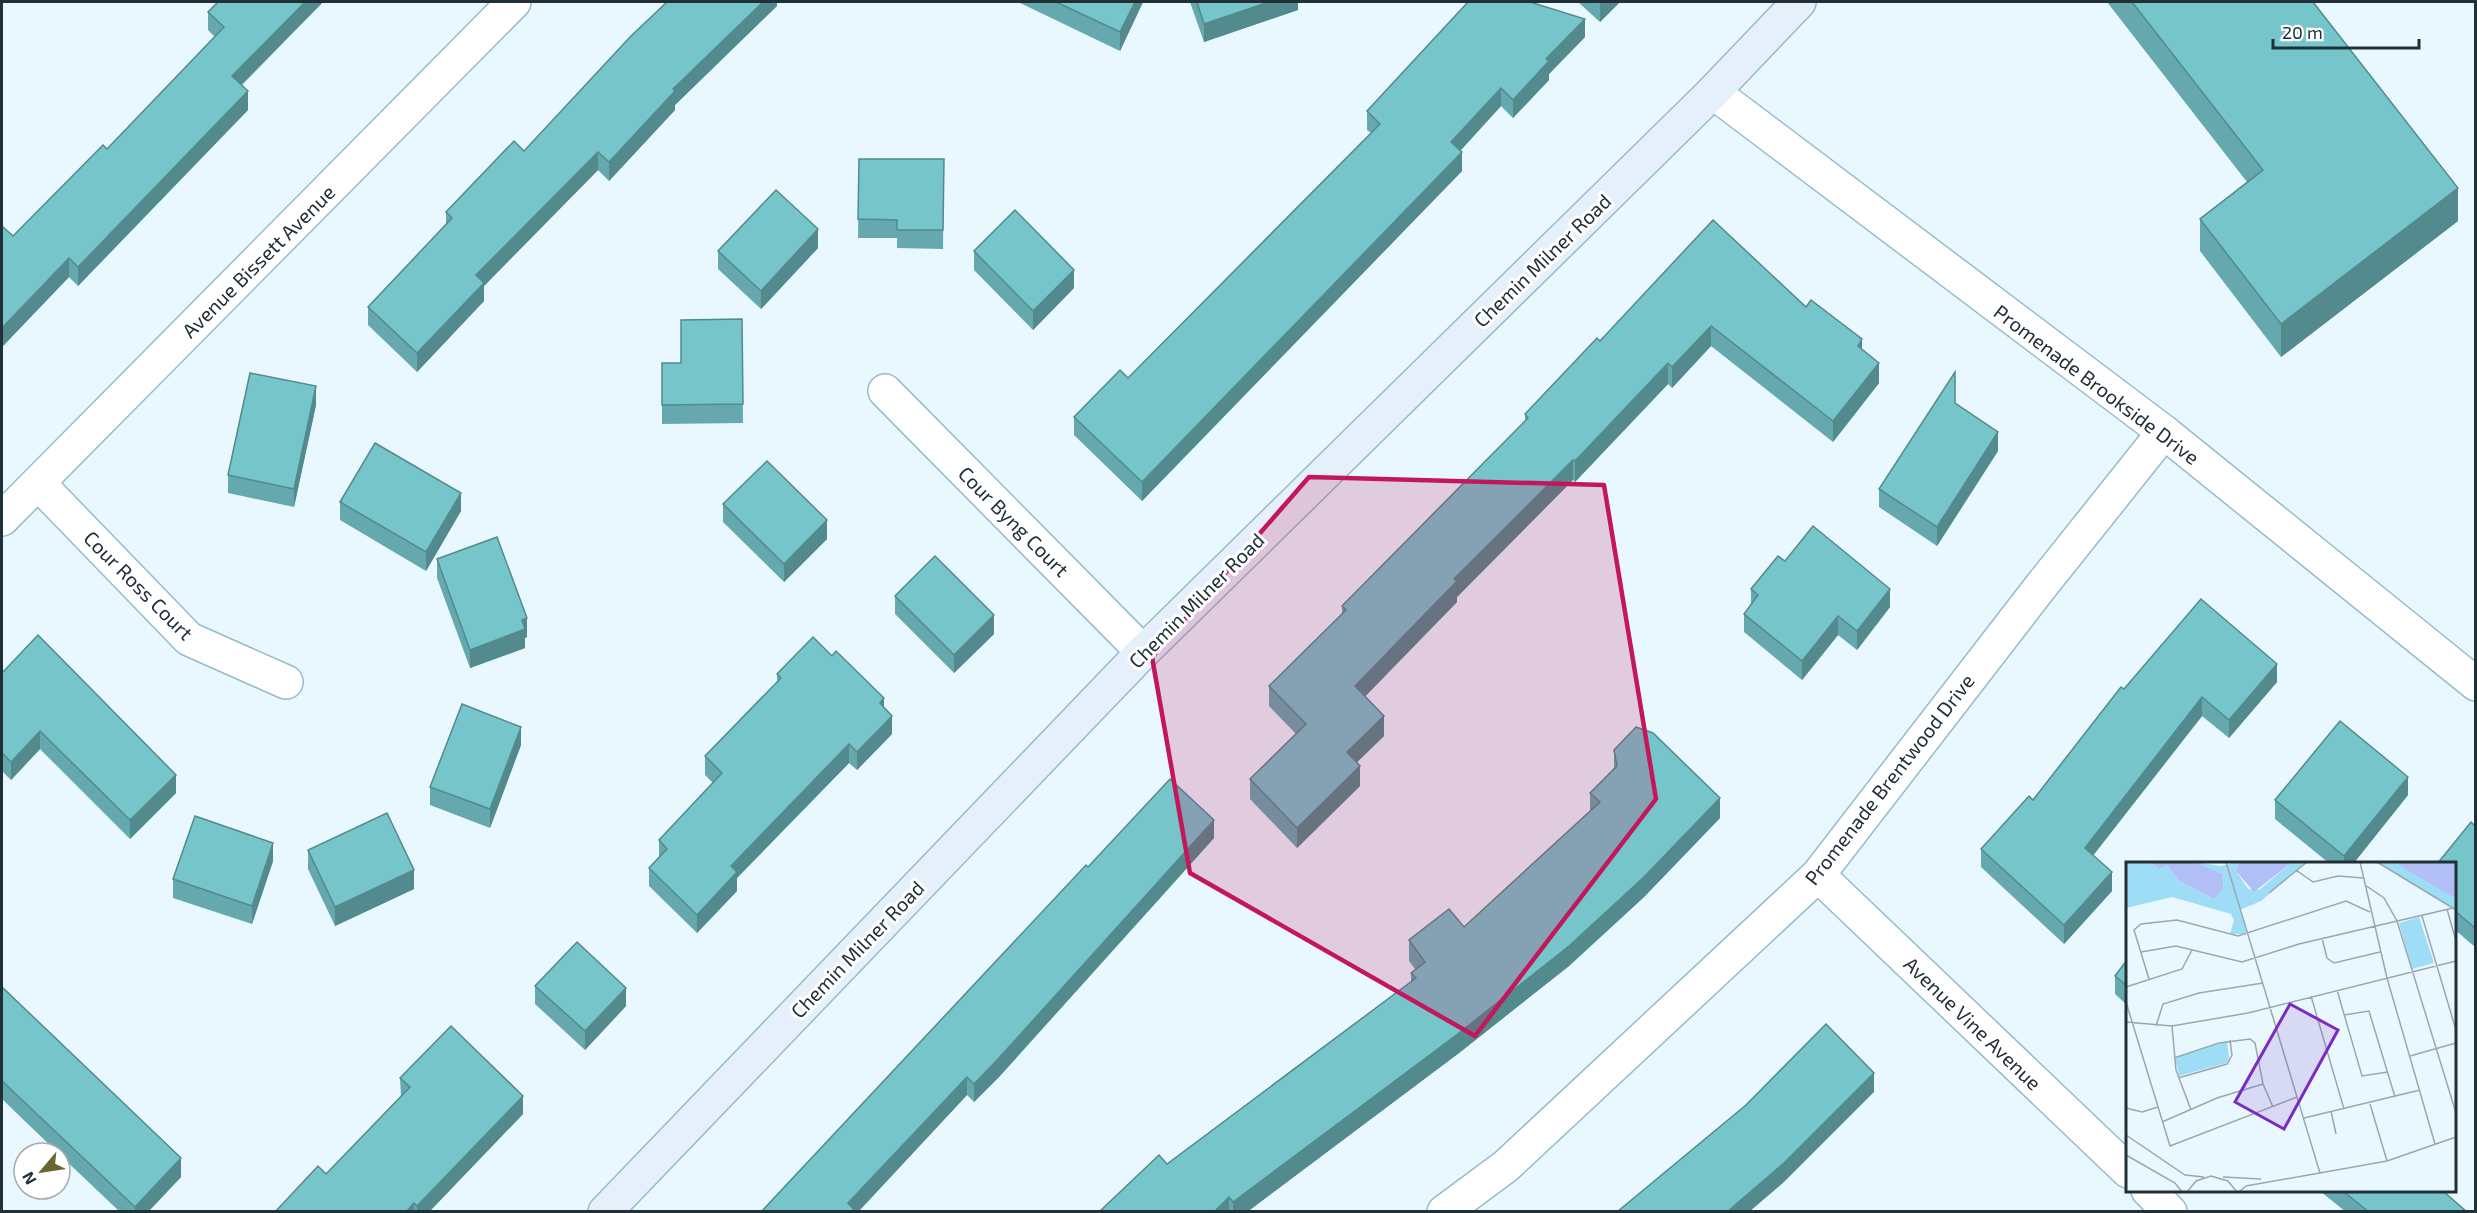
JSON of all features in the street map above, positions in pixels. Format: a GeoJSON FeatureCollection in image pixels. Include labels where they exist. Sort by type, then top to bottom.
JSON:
{"type":"FeatureCollection","features":[{"type":"Feature","properties":{"kind":"street","name":"Avenue Bissett Avenue"},"geometry":{"type":"LineString","coordinates":[[2,519],[514,2]]}},
{"type":"Feature","properties":{"kind":"street","name":"Chemin Milner Road"},"geometry":{"type":"LineString","coordinates":[[605,1212],[1143,651],[1713,92],[1799,2]]}},
{"type":"Feature","properties":{"kind":"street","name":"Promenade Brookside Drive"},"geometry":{"type":"LineString","coordinates":[[1713,92],[2164,432],[2475,684]]}},
{"type":"Feature","properties":{"kind":"street","name":"Cour Byng Court"},"geometry":{"type":"LineString","coordinates":[[885,391],[1143,651]]}},
{"type":"Feature","properties":{"kind":"street","name":"Promenade Brentwood Drive"},"geometry":{"type":"LineString","coordinates":[[1444,1212],[1506,1166],[1818,875],[2038,590],[2164,432]]}},
{"type":"Feature","properties":{"kind":"street","name":"Cour Ross Court"},"geometry":{"type":"LineString","coordinates":[[39,484],[189,639],[286,682]]}},
{"type":"Feature","properties":{"kind":"street","name":"Avenue Vine Avenue"},"geometry":{"type":"LineString","coordinates":[[1818,875],[2126,1170]]}},
{"type":"Feature","properties":{"kind":"street"},"geometry":{"type":"LineString","coordinates":[[2149,1192],[2170,1212]]}},
{"type":"Feature","properties":{"kind":"highlighted area"},"geometry":{"type":"Polygon","coordinates":[[[1309,477],[1604,485],[1656,799],[1475,1036],[1190,873],[1152,657],[1309,477]]]}},
{"type":"Feature","properties":{"kind":"building"},"geometry":{"type":"Polygon","coordinates":[[[218,2],[305,2],[232,76],[248,91],[78,267],[69,258],[2,328],[3,227],[13,236],[103,145],[107,149],[224,27],[208,12],[218,2]]]}},
{"type":"Feature","properties":{"kind":"building"},"geometry":{"type":"Polygon","coordinates":[[[667,2],[763,2],[673,89],[675,91],[609,162],[598,152],[476,275],[484,283],[417,353],[368,307],[452,218],[446,212],[514,141],[524,151],[631,36],[667,2]]]}},
{"type":"Feature","properties":{"kind":"building"},"geometry":{"type":"Polygon","coordinates":[[[1056,2],[1135,2],[1120,32],[1056,2]]]}},
{"type":"Feature","properties":{"kind":"building"},"geometry":{"type":"Polygon","coordinates":[[[1197,2],[1269,2],[1204,24],[1197,2]]]}},
{"type":"Feature","properties":{"kind":"building"},"geometry":{"type":"Polygon","coordinates":[[[1468,2],[1530,2],[1585,19],[1546,59],[1549,61],[1513,100],[1501,88],[1451,142],[1462,152],[1142,482],[1074,417],[1120,370],[1128,378],[1380,124],[1367,111],[1468,2]]]}},
{"type":"Feature","properties":{"kind":"building"},"geometry":{"type":"Polygon","coordinates":[[[2132,2],[2313,2],[2458,188],[2281,324],[2200,219],[2263,170],[2132,2]]]}},
{"type":"Feature","properties":{"kind":"building"},"geometry":{"type":"Polygon","coordinates":[[[859,159],[944,159],[943,230],[897,230],[897,220],[858,219],[859,159]]]}},
{"type":"Feature","properties":{"kind":"building"},"geometry":{"type":"Polygon","coordinates":[[[776,190],[818,229],[761,291],[718,251],[776,190]]]}},
{"type":"Feature","properties":{"kind":"building"},"geometry":{"type":"Polygon","coordinates":[[[1015,210],[1074,270],[1033,311],[974,251],[1015,210]]]}},
{"type":"Feature","properties":{"kind":"building"},"geometry":{"type":"Polygon","coordinates":[[[1713,220],[1806,307],[1811,300],[1862,339],[1858,346],[1879,363],[1833,421],[1711,326],[1672,367],[1668,363],[1575,461],[1573,460],[1454,579],[1457,581],[1355,686],[1384,716],[1347,752],[1360,766],[1297,828],[1250,779],[1306,724],[1269,686],[1346,610],[1342,606],[1528,418],[1525,414],[1597,338],[1600,341],[1713,220]]]}},
{"type":"Feature","properties":{"kind":"building"},"geometry":{"type":"Polygon","coordinates":[[[742,319],[743,404],[662,405],[662,363],[681,363],[681,320],[742,319]]]}},
{"type":"Feature","properties":{"kind":"building"},"geometry":{"type":"Polygon","coordinates":[[[1955,372],[1955,403],[1998,432],[1937,527],[1879,489],[1955,372]]]}},
{"type":"Feature","properties":{"kind":"building"},"geometry":{"type":"Polygon","coordinates":[[[250,373],[316,386],[294,489],[228,475],[250,373]]]}},
{"type":"Feature","properties":{"kind":"building"},"geometry":{"type":"Polygon","coordinates":[[[375,443],[461,493],[426,552],[340,502],[375,443]]]}},
{"type":"Feature","properties":{"kind":"building"},"geometry":{"type":"Polygon","coordinates":[[[767,461],[827,520],[784,564],[723,504],[767,461]]]}},
{"type":"Feature","properties":{"kind":"building"},"geometry":{"type":"Polygon","coordinates":[[[1813,526],[1890,589],[1857,631],[1838,616],[1802,661],[1744,614],[1758,595],[1751,589],[1778,556],[1785,561],[1813,526]]]}},
{"type":"Feature","properties":{"kind":"building"},"geometry":{"type":"Polygon","coordinates":[[[497,537],[527,618],[522,620],[525,629],[470,650],[437,559],[497,537]]]}},
{"type":"Feature","properties":{"kind":"building"},"geometry":{"type":"Polygon","coordinates":[[[935,556],[994,615],[954,655],[895,596],[935,556]]]}},
{"type":"Feature","properties":{"kind":"building"},"geometry":{"type":"Polygon","coordinates":[[[2201,599],[2277,664],[2229,720],[2202,697],[2085,848],[2112,872],[2064,925],[1981,849],[2029,796],[2033,800],[2121,687],[2124,689],[2201,599]]]}},
{"type":"Feature","properties":{"kind":"building"},"geometry":{"type":"Polygon","coordinates":[[[38,635],[176,775],[130,820],[40,731],[11,762],[2,753],[2,673],[38,635]]]}},
{"type":"Feature","properties":{"kind":"building"},"geometry":{"type":"Polygon","coordinates":[[[813,637],[832,656],[836,651],[884,698],[880,703],[892,716],[857,752],[849,744],[731,866],[737,872],[697,915],[649,868],[667,849],[659,840],[722,773],[705,756],[781,678],[777,674],[813,637]]]}},
{"type":"Feature","properties":{"kind":"building"},"geometry":{"type":"Polygon","coordinates":[[[462,704],[521,727],[490,809],[430,787],[462,704]]]}},
{"type":"Feature","properties":{"kind":"building"},"geometry":{"type":"Polygon","coordinates":[[[2340,721],[2408,777],[2344,856],[2275,800],[2340,721]]]}},
{"type":"Feature","properties":{"kind":"building"},"geometry":{"type":"Polygon","coordinates":[[[1636,727],[1653,733],[1720,798],[1644,877],[1569,946],[1459,1033],[1233,1202],[1229,1197],[1214,1212],[1099,1212],[1159,1155],[1167,1164],[1416,978],[1411,973],[1425,962],[1409,940],[1449,909],[1464,927],[1600,802],[1590,793],[1617,766],[1614,750],[1636,727]]]}},
{"type":"Feature","properties":{"kind":"building"},"geometry":{"type":"Polygon","coordinates":[[[1170,779],[1214,820],[999,1058],[974,1084],[967,1077],[848,1203],[856,1212],[761,1212],[1086,865],[1088,867],[1170,779]]]}},
{"type":"Feature","properties":{"kind":"building"},"geometry":{"type":"Polygon","coordinates":[[[387,813],[414,870],[335,907],[308,850],[387,813]]]}},
{"type":"Feature","properties":{"kind":"building"},"geometry":{"type":"Polygon","coordinates":[[[195,816],[273,843],[252,906],[173,879],[195,816]]]}},
{"type":"Feature","properties":{"kind":"building"},"geometry":{"type":"Polygon","coordinates":[[[2471,822],[2475,826],[2475,928],[2456,912],[2456,862],[2439,862],[2471,822]]]}},
{"type":"Feature","properties":{"kind":"building"},"geometry":{"type":"Polygon","coordinates":[[[577,942],[626,988],[585,1031],[535,986],[577,942]]]}},
{"type":"Feature","properties":{"kind":"building"},"geometry":{"type":"Polygon","coordinates":[[[2126,961],[2126,985],[2115,976],[2126,961]]]}},
{"type":"Feature","properties":{"kind":"building"},"geometry":{"type":"Polygon","coordinates":[[[2,987],[181,1158],[135,1207],[72,1147],[72,1141],[65,1141],[2,1081],[2,987]]]}},
{"type":"Feature","properties":{"kind":"building"},"geometry":{"type":"Polygon","coordinates":[[[1826,1024],[1874,1073],[1784,1163],[1727,1212],[1617,1212],[1746,1105],[1826,1024]]]}},
{"type":"Feature","properties":{"kind":"building"},"geometry":{"type":"Polygon","coordinates":[[[451,1026],[523,1096],[417,1206],[414,1203],[406,1212],[275,1212],[318,1166],[326,1174],[410,1087],[400,1078],[451,1026]]]}},
{"type":"Feature","properties":{"kind":"building"},"geometry":{"type":"Polygon","coordinates":[[[2344,1192],[2444,1192],[2467,1212],[2369,1212],[2344,1192]]]}}]}
